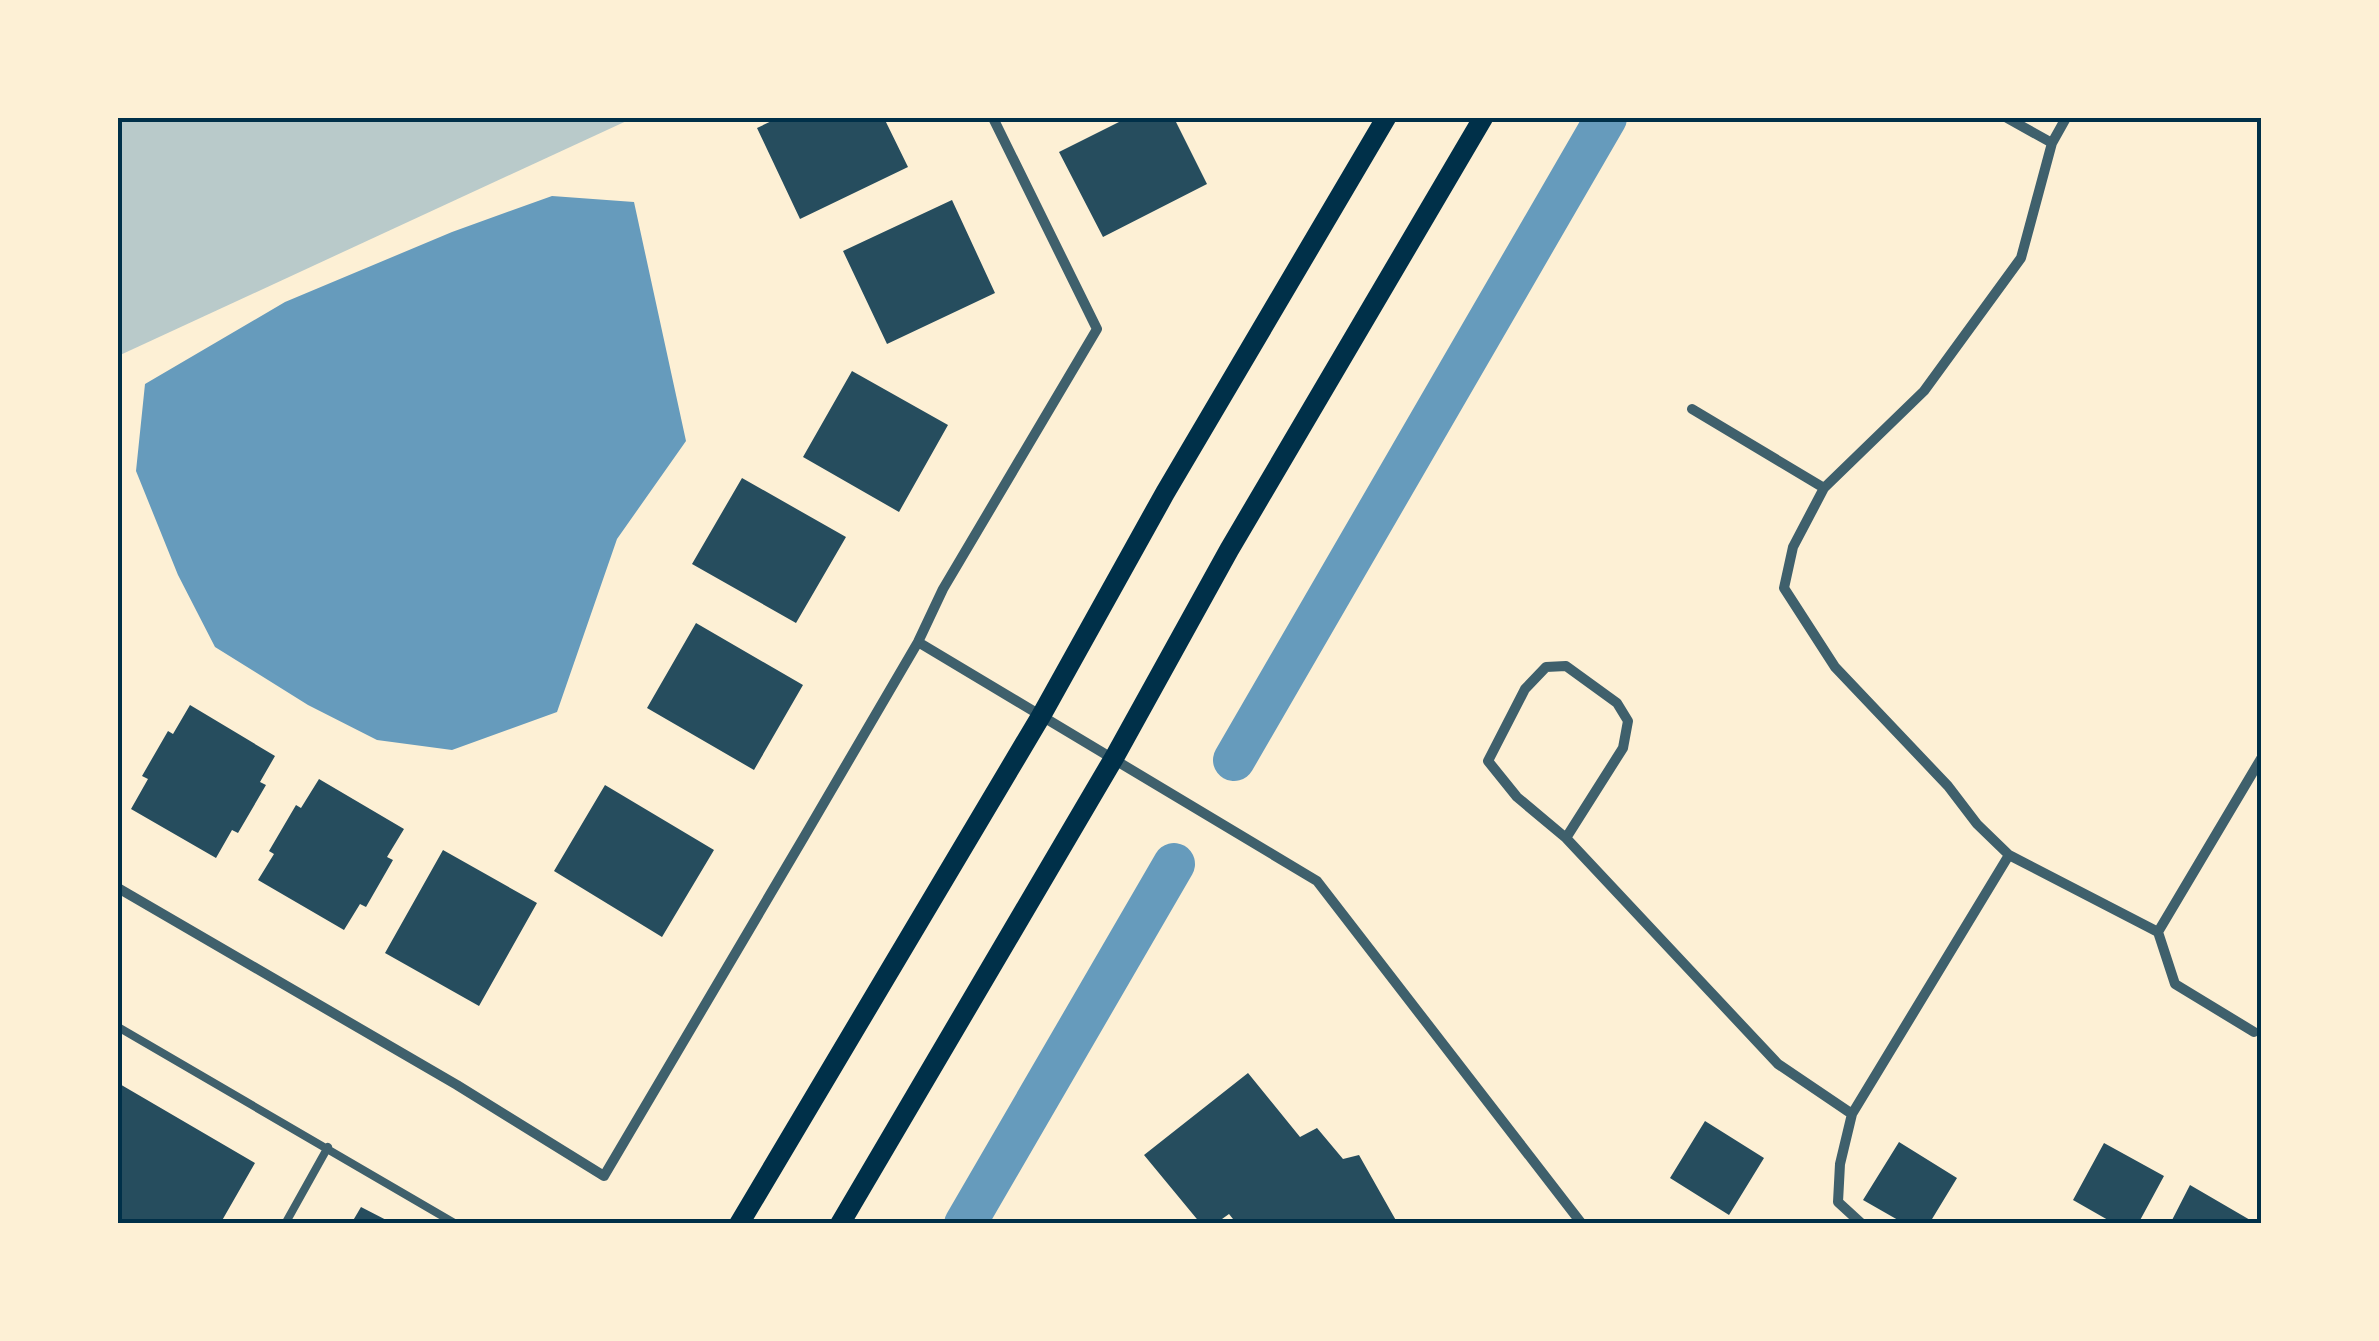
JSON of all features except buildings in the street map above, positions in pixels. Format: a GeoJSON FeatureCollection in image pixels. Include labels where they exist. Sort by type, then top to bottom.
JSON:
{"type":"FeatureCollection","features":[{"type":"Feature","properties":{"kind":"main road"},"geometry":{"type":"LineString","coordinates":[[740,1224],[1041,716],[1166,493],[1386,118]]}},
{"type":"Feature","properties":{"kind":"main road"},"geometry":{"type":"LineString","coordinates":[[840,1224],[1483,118]]}},
{"type":"Feature","properties":{"kind":"street"},"geometry":{"type":"LineString","coordinates":[[118,888],[457,1085],[604,1176],[1097,329],[993,118]]}},
{"type":"Feature","properties":{"kind":"street"},"geometry":{"type":"LineString","coordinates":[[2006,118],[2052,143]]}},
{"type":"Feature","properties":{"kind":"street"},"geometry":{"type":"LineString","coordinates":[[2066,118],[2052,143],[2021,258],[1924,391],[1824,488],[1793,547],[1784,588],[1834,667],[1948,786],[1976,824],[2009,855],[2158,932],[2176,984],[2254,1032]]}},
{"type":"Feature","properties":{"kind":"street"},"geometry":{"type":"LineString","coordinates":[[1692,409],[1824,488]]}},
{"type":"Feature","properties":{"kind":"street"},"geometry":{"type":"LineString","coordinates":[[918,642],[1317,881],[1582,1224]]}},
{"type":"Feature","properties":{"kind":"street"},"geometry":{"type":"LineString","coordinates":[[1566,838],[1623,748],[1628,722],[1618,703],[1566,666],[1546,668],[1524,690],[1488,761],[1518,797],[1566,838],[1778,1064],[1852,1114]]}},
{"type":"Feature","properties":{"kind":"street"},"geometry":{"type":"LineString","coordinates":[[2158,932],[2262,757]]}},
{"type":"Feature","properties":{"kind":"street"},"geometry":{"type":"LineString","coordinates":[[1862,1224],[1838,1202],[1840,1164],[1852,1114],[2009,855]]}},
{"type":"Feature","properties":{"kind":"lane"},"geometry":{"type":"LineString","coordinates":[[118,1027],[456,1224]]}},
{"type":"Feature","properties":{"kind":"lane"},"geometry":{"type":"LineString","coordinates":[[285,1224],[328,1148]]}},
{"type":"Feature","properties":{"kind":"shaded area"},"geometry":{"type":"Polygon","coordinates":[[[118,118],[633,118],[118,356],[118,118]]]}},
{"type":"Feature","properties":{"kind":"water"},"geometry":{"type":"Polygon","coordinates":[[[552,196],[634,202],[686,441],[617,539],[557,712],[452,750],[377,740],[308,705],[215,647],[178,575],[136,471],[145,384],[285,302],[452,232],[552,196]]]}},
{"type":"Feature","properties":{"kind":"waterway"},"geometry":{"type":"LineString","coordinates":[[1234,760],[1606,118]]}},
{"type":"Feature","properties":{"kind":"waterway"},"geometry":{"type":"LineString","coordinates":[[965,1224],[1174,864]]}}]}
